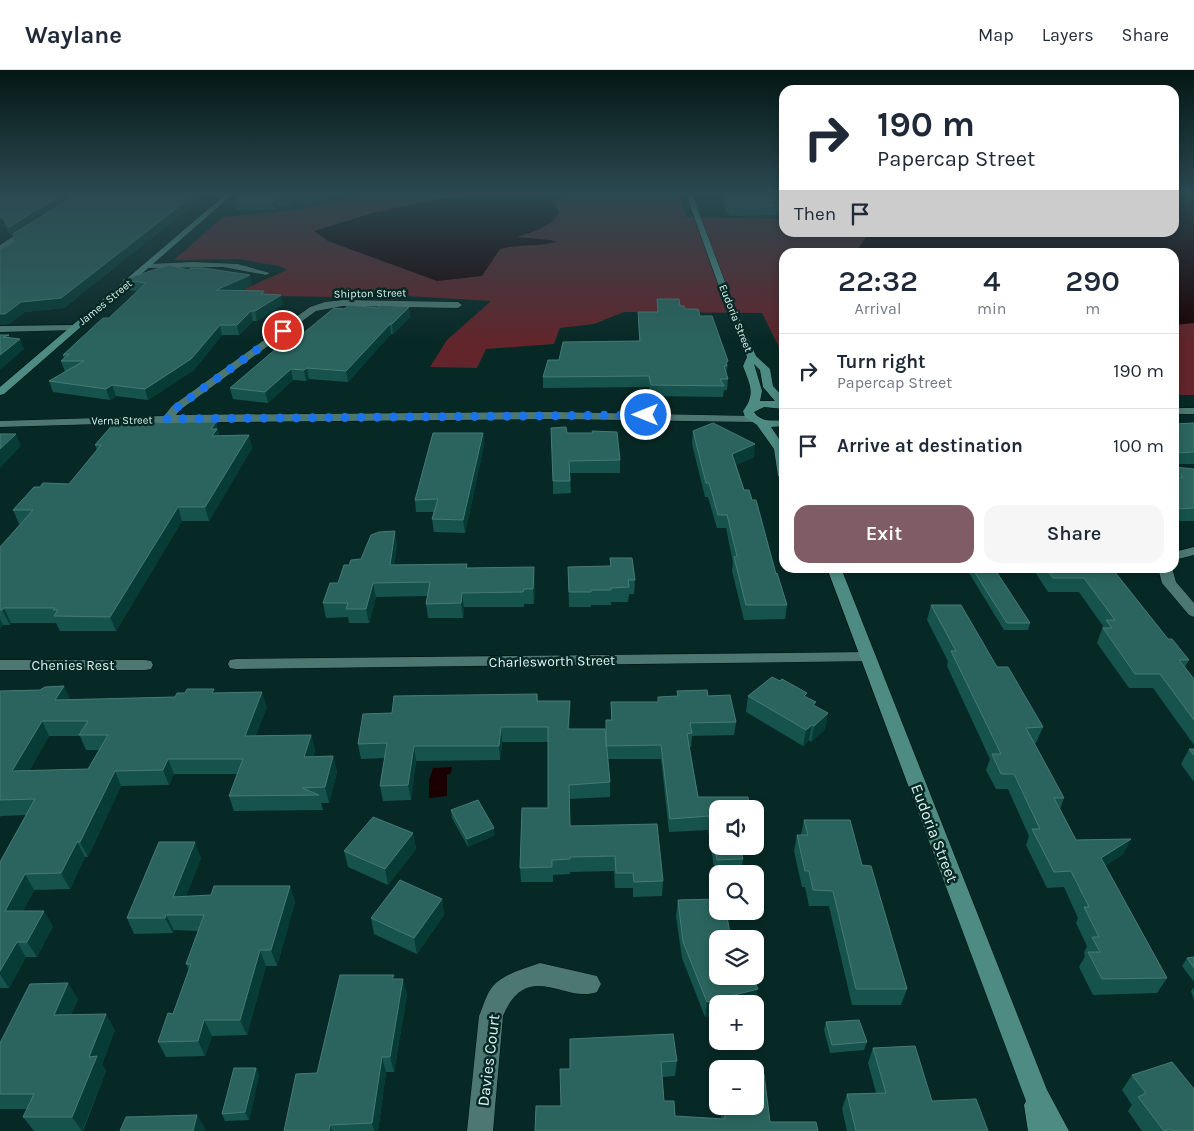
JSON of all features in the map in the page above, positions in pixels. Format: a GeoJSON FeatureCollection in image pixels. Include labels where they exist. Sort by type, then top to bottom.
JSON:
{"type":"FeatureCollection","features":[{"type":"Feature","properties":{"kind":"street","name":"James Street"},"geometry":{"type":"LineString","coordinates":[[1,394],[72,328],[174,244]]}},
{"type":"Feature","properties":{"kind":"street","name":"Eudoria Street"},"geometry":{"type":"LineString","coordinates":[[707,244],[730,306],[752,357],[765,369],[768,387],[779,400]]}},
{"type":"Feature","properties":{"kind":"street"},"geometry":{"type":"LineString","coordinates":[[149,266],[241,266],[266,273]]}},
{"type":"Feature","properties":{"kind":"street","name":"Shipton Street"},"geometry":{"type":"LineString","coordinates":[[167,419],[176,408],[314,309],[325,305],[415,303],[458,305]]}},
{"type":"Feature","properties":{"kind":"street"},"geometry":{"type":"LineString","coordinates":[[0,329],[72,328]]}},
{"type":"Feature","properties":{"kind":"street","name":"Eudoria Street"},"geometry":{"type":"LineString","coordinates":[[752,357],[748,366],[757,391],[755,414]]}},
{"type":"Feature","properties":{"kind":"street"},"geometry":{"type":"LineString","coordinates":[[755,414],[762,404],[779,406]]}},
{"type":"Feature","properties":{"kind":"street"},"geometry":{"type":"LineString","coordinates":[[1179,411],[1194,411]]}},
{"type":"Feature","properties":{"kind":"street"},"geometry":{"type":"LineString","coordinates":[[755,414],[779,421]]}},
{"type":"Feature","properties":{"kind":"street"},"geometry":{"type":"LineString","coordinates":[[755,414],[779,448]]}},
{"type":"Feature","properties":{"kind":"street","name":"Verna Street"},"geometry":{"type":"LineString","coordinates":[[0,424],[58,420],[755,414]]}},
{"type":"Feature","properties":{"kind":"street","name":"Verna Street"},"geometry":{"type":"LineString","coordinates":[[0,417],[58,420]]}},
{"type":"Feature","properties":{"kind":"street"},"geometry":{"type":"LineString","coordinates":[[1179,555],[1194,551]]}},
{"type":"Feature","properties":{"kind":"street","name":"Eudoria Street"},"geometry":{"type":"LineString","coordinates":[[836,573],[1036,1098],[1056,1131]]}},
{"type":"Feature","properties":{"kind":"street"},"geometry":{"type":"LineString","coordinates":[[1166,573],[1169,583],[1194,612]]}},
{"type":"Feature","properties":{"kind":"street","name":"Charlesworth Street"},"geometry":{"type":"LineString","coordinates":[[236,664],[868,657]]}},
{"type":"Feature","properties":{"kind":"street","name":"Chenies Rest"},"geometry":{"type":"LineString","coordinates":[[0,665],[145,665]]}},
{"type":"Feature","properties":{"kind":"street","name":"Davies Court"},"geometry":{"type":"LineString","coordinates":[[480,1131],[491,1016],[500,995],[515,983],[540,974],[589,984]]}},
{"type":"Feature","properties":{"kind":"street","name":"Eudoria Street"},"geometry":{"type":"LineString","coordinates":[[1036,1098],[1041,1131]]}},
{"type":"Feature","properties":{"kind":"shaded area"},"geometry":{"type":"Polygon","coordinates":[[[193,244],[1194,244],[1194,395],[1179,395],[1179,248],[779,248],[779,347],[762,313],[624,312],[594,324],[560,328],[554,344],[486,349],[477,368],[430,367],[447,340],[491,301],[407,296],[394,298],[274,296],[242,290],[287,270],[279,266],[239,259],[174,260],[193,244]]]}},
{"type":"Feature","properties":{"kind":"shaded area"},"geometry":{"type":"Polygon","coordinates":[[[335,244],[545,244],[500,249],[482,276],[437,281],[335,244]]]}},
{"type":"Feature","properties":{"kind":"shaded area"},"geometry":{"type":"Polygon","coordinates":[[[861,244],[1194,244],[1194,323],[1179,324],[1179,248],[858,248],[861,244]]]}},
{"type":"Feature","properties":{"kind":"shaded area"},"geometry":{"type":"Polygon","coordinates":[[[452,767],[451,773],[447,775],[447,796],[429,798],[429,780],[433,768],[452,767]]]}},
{"type":"Feature","properties":{"kind":"building"},"geometry":{"type":"Polygon","coordinates":[[[11,244],[131,244],[61,298],[21,302],[5,314],[0,314],[0,250],[11,244]]]}},
{"type":"Feature","properties":{"kind":"building"},"geometry":{"type":"Polygon","coordinates":[[[169,265],[188,270],[191,268],[203,268],[250,275],[216,290],[264,291],[261,294],[281,295],[255,311],[251,311],[237,325],[220,325],[191,359],[145,389],[112,385],[106,389],[49,381],[84,361],[61,361],[69,354],[63,355],[103,318],[109,318],[146,283],[123,280],[169,265]]]}},
{"type":"Feature","properties":{"kind":"building"},"geometry":{"type":"Polygon","coordinates":[[[657,299],[679,299],[680,306],[684,306],[685,309],[698,309],[700,316],[712,316],[728,361],[726,363],[727,366],[724,366],[728,379],[720,379],[724,386],[651,385],[649,376],[543,377],[548,360],[559,360],[563,342],[640,341],[638,312],[658,312],[657,299]]]}},
{"type":"Feature","properties":{"kind":"building"},"geometry":{"type":"Polygon","coordinates":[[[349,305],[378,308],[381,305],[409,307],[390,324],[346,371],[307,368],[304,370],[291,369],[265,392],[230,388],[277,348],[284,349],[334,308],[344,309],[349,305]]]}},
{"type":"Feature","properties":{"kind":"building"},"geometry":{"type":"Polygon","coordinates":[[[0,335],[9,335],[3,337],[20,339],[0,355],[0,335]]]}},
{"type":"Feature","properties":{"kind":"building"},"geometry":{"type":"Polygon","coordinates":[[[216,422],[211,429],[217,429],[212,436],[249,435],[205,507],[178,507],[110,617],[54,616],[58,610],[53,610],[55,608],[4,608],[0,610],[0,547],[33,510],[13,510],[34,487],[40,487],[43,483],[69,484],[101,445],[95,445],[114,423],[216,422]]]}},
{"type":"Feature","properties":{"kind":"building"},"geometry":{"type":"Polygon","coordinates":[[[713,423],[755,444],[732,454],[744,490],[749,490],[752,500],[756,500],[776,574],[787,605],[746,605],[734,557],[737,556],[727,515],[718,515],[709,483],[706,483],[693,431],[713,423]]]}},
{"type":"Feature","properties":{"kind":"building"},"geometry":{"type":"Polygon","coordinates":[[[1194,423],[1194,452],[1179,453],[1179,424],[1194,423]]]}},
{"type":"Feature","properties":{"kind":"building"},"geometry":{"type":"Polygon","coordinates":[[[566,427],[567,433],[617,432],[620,460],[569,461],[570,481],[553,481],[551,428],[566,427]]]}},
{"type":"Feature","properties":{"kind":"building"},"geometry":{"type":"Polygon","coordinates":[[[433,433],[483,433],[463,520],[432,519],[438,499],[415,500],[433,433]]]}},
{"type":"Feature","properties":{"kind":"building"},"geometry":{"type":"Polygon","coordinates":[[[0,434],[16,434],[0,449],[0,434]]]}},
{"type":"Feature","properties":{"kind":"building"},"geometry":{"type":"Polygon","coordinates":[[[1179,468],[1194,469],[1194,508],[1179,509],[1179,477],[1183,477],[1179,473],[1179,468]]]}},
{"type":"Feature","properties":{"kind":"building"},"geometry":{"type":"Polygon","coordinates":[[[395,531],[390,565],[467,564],[466,568],[534,567],[533,589],[524,589],[523,592],[462,593],[461,603],[426,604],[430,582],[373,583],[366,609],[346,609],[348,603],[323,603],[330,583],[338,583],[344,565],[349,565],[351,560],[361,559],[371,535],[379,532],[395,531]]]}},
{"type":"Feature","properties":{"kind":"building"},"geometry":{"type":"Polygon","coordinates":[[[610,558],[632,558],[635,580],[628,580],[629,587],[611,588],[611,590],[591,590],[591,592],[569,592],[568,567],[611,566],[610,558]]]}},
{"type":"Feature","properties":{"kind":"building"},"geometry":{"type":"Polygon","coordinates":[[[975,573],[997,573],[1030,623],[1007,623],[975,573]]]}},
{"type":"Feature","properties":{"kind":"building"},"geometry":{"type":"Polygon","coordinates":[[[1050,573],[1116,573],[1168,639],[1172,639],[1189,660],[1179,660],[1194,679],[1194,720],[1160,674],[1135,674],[1103,628],[1112,628],[1106,620],[1115,620],[1084,578],[1053,578],[1050,573]]]}},
{"type":"Feature","properties":{"kind":"building"},"geometry":{"type":"Polygon","coordinates":[[[931,605],[961,605],[997,667],[1008,667],[1043,727],[1026,728],[1064,798],[1054,798],[1076,840],[1131,839],[1101,858],[1167,978],[1102,979],[1088,952],[1100,952],[1092,937],[1099,937],[1084,907],[1089,907],[1071,871],[1054,872],[1032,829],[1040,829],[1014,774],[1001,774],[992,754],[1001,754],[951,651],[956,651],[931,605]]]}},
{"type":"Feature","properties":{"kind":"building"},"geometry":{"type":"Polygon","coordinates":[[[772,677],[780,681],[782,679],[807,693],[804,696],[816,702],[813,705],[828,713],[814,726],[812,725],[806,730],[748,696],[772,677]]]}},
{"type":"Feature","properties":{"kind":"building"},"geometry":{"type":"Polygon","coordinates":[[[64,686],[55,700],[175,697],[177,693],[185,693],[187,689],[214,689],[212,693],[262,692],[245,736],[311,735],[304,757],[333,756],[325,787],[302,788],[319,795],[229,796],[243,759],[168,759],[163,770],[115,771],[80,842],[77,842],[61,873],[25,874],[5,911],[44,911],[27,942],[17,942],[0,971],[0,862],[35,799],[0,800],[0,691],[40,690],[45,687],[64,686]],[[42,721],[12,771],[88,769],[108,735],[79,735],[88,721],[42,721]]]}},
{"type":"Feature","properties":{"kind":"building"},"geometry":{"type":"Polygon","coordinates":[[[707,690],[708,696],[730,695],[736,722],[690,723],[692,733],[687,734],[698,797],[748,797],[748,800],[709,800],[709,816],[670,819],[661,745],[606,746],[606,720],[612,720],[611,702],[658,702],[658,697],[678,696],[677,691],[707,690]]]}},
{"type":"Feature","properties":{"kind":"building"},"geometry":{"type":"Polygon","coordinates":[[[537,694],[537,701],[570,701],[568,729],[605,729],[610,782],[569,785],[570,826],[657,824],[663,881],[634,882],[633,873],[616,873],[615,856],[570,857],[570,859],[552,860],[552,867],[520,868],[522,808],[548,808],[548,727],[501,727],[499,746],[414,746],[408,785],[380,786],[387,743],[358,744],[363,714],[392,713],[394,696],[537,694]]]}},
{"type":"Feature","properties":{"kind":"building"},"geometry":{"type":"Polygon","coordinates":[[[478,800],[494,828],[467,839],[451,810],[478,800]]]}},
{"type":"Feature","properties":{"kind":"building"},"geometry":{"type":"Polygon","coordinates":[[[373,817],[413,833],[385,869],[344,851],[373,817]]]}},
{"type":"Feature","properties":{"kind":"building"},"geometry":{"type":"Polygon","coordinates":[[[804,820],[850,820],[862,865],[871,866],[907,989],[856,989],[833,891],[813,890],[809,871],[805,871],[797,835],[808,835],[804,820]]]}},
{"type":"Feature","properties":{"kind":"building"},"geometry":{"type":"Polygon","coordinates":[[[159,842],[195,842],[173,897],[211,895],[214,886],[290,886],[271,950],[260,950],[240,1020],[204,1020],[198,1041],[158,1042],[168,1013],[173,1014],[191,964],[186,964],[204,915],[127,918],[159,842]]]}},
{"type":"Feature","properties":{"kind":"building"},"geometry":{"type":"Polygon","coordinates":[[[716,855],[742,855],[743,859],[717,860],[716,855]]]}},
{"type":"Feature","properties":{"kind":"building"},"geometry":{"type":"Polygon","coordinates":[[[400,880],[442,899],[414,938],[371,918],[400,880]]]}},
{"type":"Feature","properties":{"kind":"building"},"geometry":{"type":"Polygon","coordinates":[[[709,899],[709,920],[728,920],[729,930],[709,930],[709,985],[756,985],[758,989],[734,995],[709,995],[709,1001],[707,1002],[683,942],[678,900],[709,899]]]}},
{"type":"Feature","properties":{"kind":"building"},"geometry":{"type":"Polygon","coordinates":[[[1194,957],[1194,968],[1187,958],[1194,957]]]}},
{"type":"Feature","properties":{"kind":"building"},"geometry":{"type":"Polygon","coordinates":[[[340,975],[394,975],[392,979],[403,979],[390,1057],[382,1057],[372,1123],[330,1125],[329,1131],[284,1131],[296,1074],[317,1073],[340,975]]]}},
{"type":"Feature","properties":{"kind":"building"},"geometry":{"type":"Polygon","coordinates":[[[68,983],[54,1015],[106,1014],[89,1057],[97,1056],[72,1117],[23,1117],[34,1094],[0,1094],[0,1043],[30,984],[68,983]]]}},
{"type":"Feature","properties":{"kind":"building"},"geometry":{"type":"Polygon","coordinates":[[[859,1020],[867,1042],[832,1045],[826,1022],[859,1020]]]}},
{"type":"Feature","properties":{"kind":"building"},"geometry":{"type":"Polygon","coordinates":[[[673,1034],[677,1061],[661,1062],[664,1101],[674,1101],[675,1116],[725,1119],[725,1115],[764,1115],[764,1074],[770,1122],[816,1122],[818,1131],[535,1131],[536,1106],[561,1106],[560,1069],[570,1069],[570,1039],[673,1034]]]}},
{"type":"Feature","properties":{"kind":"building"},"geometry":{"type":"Polygon","coordinates":[[[915,1046],[932,1101],[976,1099],[988,1131],[856,1131],[847,1094],[886,1093],[873,1048],[915,1046]]]}},
{"type":"Feature","properties":{"kind":"building"},"geometry":{"type":"Polygon","coordinates":[[[1172,1062],[1194,1089],[1194,1131],[1172,1131],[1171,1129],[1164,1131],[1138,1097],[1146,1093],[1132,1075],[1172,1062]]]}},
{"type":"Feature","properties":{"kind":"building"},"geometry":{"type":"Polygon","coordinates":[[[234,1068],[256,1068],[245,1112],[222,1114],[234,1068]]]}},
{"type":"Feature","properties":{"kind":"building"},"geometry":{"type":"Polygon","coordinates":[[[197,1115],[193,1131],[120,1131],[126,1117],[197,1115]]]}},
{"type":"Feature","properties":{"kind":"route"},"geometry":{"type":"LineString","coordinates":[[283,331],[176,408],[167,419],[646,415]]}}]}
